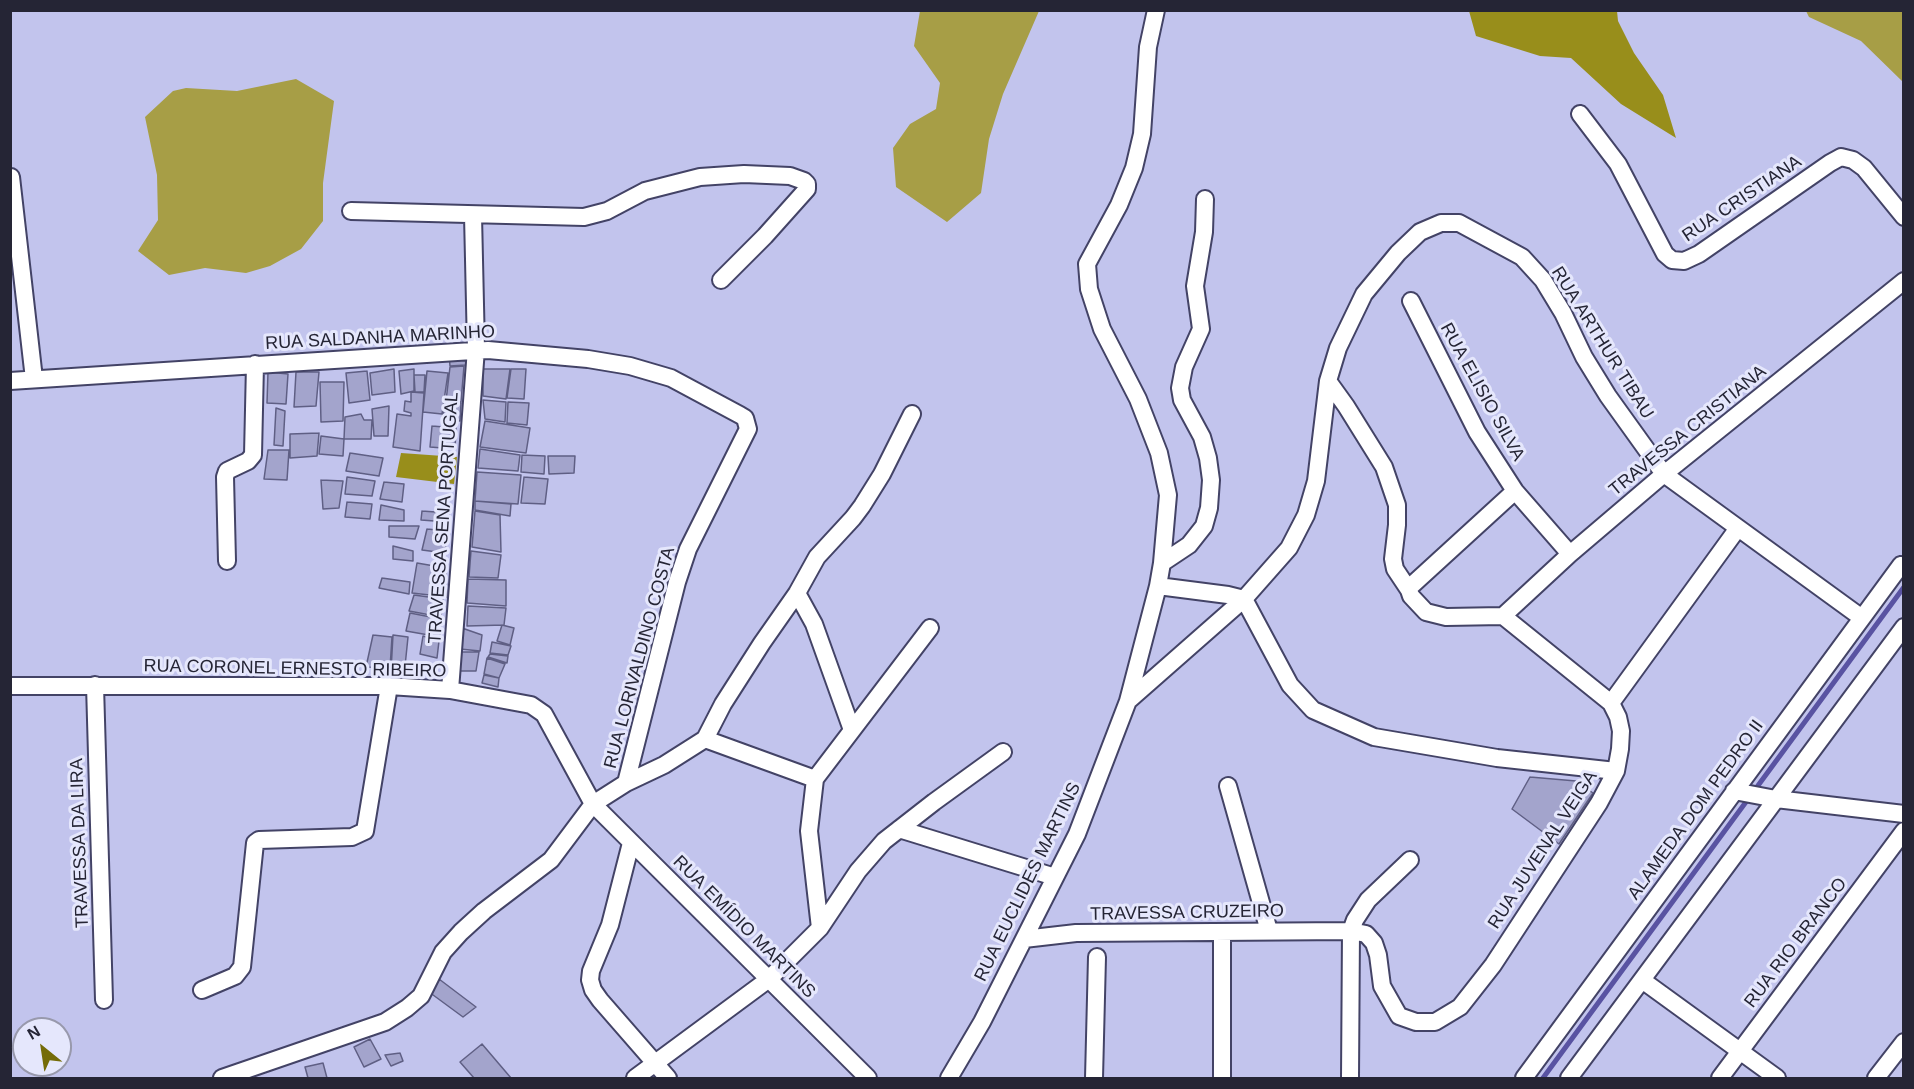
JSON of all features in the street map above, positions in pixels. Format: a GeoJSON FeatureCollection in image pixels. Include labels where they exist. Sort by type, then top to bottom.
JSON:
{"type":"FeatureCollection","features":[{"type":"Feature","properties":{"kind":"street","name":"RUA EUCLIDES MARTINS"},"geometry":{"type":"LineString","coordinates":[[949,1078],[982,1022],[1077,834],[1128,700],[1158,586],[1168,495],[1159,453],[1138,399],[1101,328],[1089,289],[1088,264],[1119,205],[1134,168],[1142,134],[1148,47],[1156,10]]}},
{"type":"Feature","properties":{"kind":"street","name":"RUA CRISTIANA"},"geometry":{"type":"LineString","coordinates":[[1580,114],[1618,164],[1665,254],[1672,260],[1684,261],[1699,254],[1830,162],[1841,157],[1853,160],[1864,168],[1904,217]]}},
{"type":"Feature","properties":{"kind":"street"},"geometry":{"type":"LineString","coordinates":[[351,211],[584,217],[596,215],[645,191],[700,177],[744,174],[790,176],[804,181],[807,189],[721,280]]}},
{"type":"Feature","properties":{"kind":"street"},"geometry":{"type":"LineString","coordinates":[[11,177],[34,379]]}},
{"type":"Feature","properties":{"kind":"street"},"geometry":{"type":"LineString","coordinates":[[1162,563],[1189,545],[1204,525],[1209,508],[1211,480],[1208,458],[1202,437],[1182,400],[1180,388],[1184,367],[1201,329],[1195,286],[1204,232],[1205,199]]}},
{"type":"Feature","properties":{"kind":"street","name":"TRAVESSA SENA PORTUGAL"},"geometry":{"type":"LineString","coordinates":[[450,690],[477,350],[473,215]]}},
{"type":"Feature","properties":{"kind":"street","name":"RUA ARTHUR TIBAU"},"geometry":{"type":"LineString","coordinates":[[1128,700],[1244,599],[1289,548],[1306,515],[1316,481],[1328,381],[1338,348],[1364,294],[1398,253],[1420,232],[1441,223],[1459,223],[1522,257],[1543,280],[1563,313],[1584,357],[1608,396],[1664,474],[1862,618]]}},
{"type":"Feature","properties":{"kind":"street","name":"TRAVESSA CRISTIANA"},"geometry":{"type":"LineString","coordinates":[[1503,616],[1570,554],[1664,474],[1904,281]]}},
{"type":"Feature","properties":{"kind":"street","name":"RUA ELISIO SILVA"},"geometry":{"type":"LineString","coordinates":[[1411,301],[1477,432],[1515,491],[1570,554]]}},
{"type":"Feature","properties":{"kind":"street","name":"RUA SALDANHA MARINHO"},"geometry":{"type":"LineString","coordinates":[[10,381],[477,350],[588,359],[630,366],[671,378],[740,415]]}},
{"type":"Feature","properties":{"kind":"street"},"geometry":{"type":"LineString","coordinates":[[227,561],[225,477],[227,471],[248,461],[253,455],[255,364]]}},
{"type":"Feature","properties":{"kind":"street"},"geometry":{"type":"LineString","coordinates":[[1328,381],[1372,445],[1388,476],[1397,505],[1393,559],[1395,569],[1413,600],[1426,612],[1446,617],[1503,616],[1611,703],[1738,528]]}},
{"type":"Feature","properties":{"kind":"street"},"geometry":{"type":"LineString","coordinates":[[222,1078],[385,1022],[407,1008],[421,996],[443,952],[461,932],[484,911],[551,860],[593,804],[626,783],[664,765],[705,739],[723,704],[797,593],[817,557],[854,518],[862,506],[882,474],[912,414]]}},
{"type":"Feature","properties":{"kind":"street","name":"RUA LORIVALDINO COSTA"},"geometry":{"type":"LineString","coordinates":[[626,783],[677,582],[688,549],[748,429],[745,418],[740,415]]}},
{"type":"Feature","properties":{"kind":"street"},"geometry":{"type":"LineString","coordinates":[[1409,590],[1418,579],[1515,491]]}},
{"type":"Feature","properties":{"kind":"street","name":"ALAMEDA DOM PEDRO II"},"geometry":{"type":"LineString","coordinates":[[1524,1078],[1738,792],[1901,565]]}},
{"type":"Feature","properties":{"kind":"street"},"geometry":{"type":"LineString","coordinates":[[1158,586],[1244,599],[1290,686],[1312,710],[1374,737],[1497,758],[1616,771]]}},
{"type":"Feature","properties":{"kind":"street"},"geometry":{"type":"LineString","coordinates":[[797,593],[814,624],[852,730]]}},
{"type":"Feature","properties":{"kind":"street"},"geometry":{"type":"LineString","coordinates":[[1569,1078],[1642,980],[1769,798],[1904,627]]}},
{"type":"Feature","properties":{"kind":"street"},"geometry":{"type":"LineString","coordinates":[[820,928],[809,831],[815,779],[930,628]]}},
{"type":"Feature","properties":{"kind":"street","name":"TRAVESSA DA LIRA"},"geometry":{"type":"LineString","coordinates":[[95,685],[104,1000]]}},
{"type":"Feature","properties":{"kind":"street","name":"RUA CORONEL ERNESTO RIBEIRO"},"geometry":{"type":"LineString","coordinates":[[10,686],[389,687],[450,690],[513,700],[538,709],[544,714],[593,804]]}},
{"type":"Feature","properties":{"kind":"street"},"geometry":{"type":"LineString","coordinates":[[202,990],[235,976],[242,968],[255,843],[259,840],[352,837],[365,831],[389,687]]}},
{"type":"Feature","properties":{"kind":"street","name":"RUA JUVENAL VEIGA"},"geometry":{"type":"LineString","coordinates":[[1351,931],[1366,934],[1374,943],[1382,986],[1399,1016],[1416,1022],[1435,1022],[1460,1007],[1493,965],[1599,803],[1616,771],[1621,731],[1618,717],[1611,703]]}},
{"type":"Feature","properties":{"kind":"street"},"geometry":{"type":"LineString","coordinates":[[705,739],[815,779]]}},
{"type":"Feature","properties":{"kind":"street"},"geometry":{"type":"LineString","coordinates":[[635,1078],[769,979],[820,928],[858,871],[884,841],[1003,752]]}},
{"type":"Feature","properties":{"kind":"street"},"geometry":{"type":"LineString","coordinates":[[1228,786],[1269,931]]}},
{"type":"Feature","properties":{"kind":"street"},"geometry":{"type":"LineString","coordinates":[[1738,792],[1769,798],[1904,814]]}},
{"type":"Feature","properties":{"kind":"street","name":"RUA EMÍDIO MARTINS"},"geometry":{"type":"LineString","coordinates":[[593,804],[868,1078]]}},
{"type":"Feature","properties":{"kind":"street"},"geometry":{"type":"LineString","coordinates":[[899,829],[1055,877]]}},
{"type":"Feature","properties":{"kind":"street","name":"RUA RIO BRANCO"},"geometry":{"type":"LineString","coordinates":[[1720,1078],[1904,831]]}},
{"type":"Feature","properties":{"kind":"street"},"geometry":{"type":"LineString","coordinates":[[631,843],[610,925],[591,971],[590,980],[600,1000],[668,1078]]}},
{"type":"Feature","properties":{"kind":"street"},"geometry":{"type":"LineString","coordinates":[[1350,1078],[1351,931],[1368,900],[1410,860]]}},
{"type":"Feature","properties":{"kind":"street","name":"TRAVESSA CRUZEIRO"},"geometry":{"type":"LineString","coordinates":[[1024,939],[1076,933],[1351,931]]}},
{"type":"Feature","properties":{"kind":"street"},"geometry":{"type":"LineString","coordinates":[[1221,1078],[1222,932]]}},
{"type":"Feature","properties":{"kind":"street"},"geometry":{"type":"LineString","coordinates":[[1094,1078],[1097,957]]}},
{"type":"Feature","properties":{"kind":"street"},"geometry":{"type":"LineString","coordinates":[[1642,980],[1777,1078]]}},
{"type":"Feature","properties":{"kind":"street"},"geometry":{"type":"LineString","coordinates":[[1876,1078],[1904,1042]]}},
{"type":"Feature","properties":{"kind":"shaded area"},"geometry":{"type":"Polygon","coordinates":[[[920,11],[1039,11],[1003,94],[989,139],[981,193],[947,222],[896,187],[893,148],[910,124],[936,109],[940,83],[914,46],[920,11]]]}},
{"type":"Feature","properties":{"kind":"shaded area"},"geometry":{"type":"Polygon","coordinates":[[[1469,11],[1617,11],[1618,21],[1634,53],[1663,95],[1676,138],[1621,104],[1571,58],[1540,56],[1476,36],[1469,11]]]}},
{"type":"Feature","properties":{"kind":"shaded area"},"geometry":{"type":"Polygon","coordinates":[[[1806,11],[1903,11],[1903,82],[1861,41],[1809,17],[1806,11]]]}},
{"type":"Feature","properties":{"kind":"shaded area"},"geometry":{"type":"Polygon","coordinates":[[[296,79],[334,101],[323,183],[323,221],[301,249],[270,266],[246,273],[205,268],[169,275],[138,251],[158,220],[157,175],[145,117],[173,91],[186,88],[237,91],[296,79]]]}},
{"type":"Feature","properties":{"kind":"shaded area"},"geometry":{"type":"Polygon","coordinates":[[[401,453],[457,457],[454,484],[396,477],[401,453]]]}},
{"type":"Feature","properties":{"kind":"building"},"geometry":{"type":"Polygon","coordinates":[[[467,353],[466,365],[450,366],[449,354],[467,353]]]}},
{"type":"Feature","properties":{"kind":"building"},"geometry":{"type":"Polygon","coordinates":[[[464,366],[461,402],[446,401],[450,367],[464,366]]]}},
{"type":"Feature","properties":{"kind":"building"},"geometry":{"type":"Polygon","coordinates":[[[394,369],[395,392],[372,395],[370,373],[394,369]]]}},
{"type":"Feature","properties":{"kind":"building"},"geometry":{"type":"Polygon","coordinates":[[[414,369],[414,391],[401,394],[399,371],[414,369]]]}},
{"type":"Feature","properties":{"kind":"building"},"geometry":{"type":"Polygon","coordinates":[[[483,369],[510,369],[506,399],[483,396],[483,369]]]}},
{"type":"Feature","properties":{"kind":"building"},"geometry":{"type":"Polygon","coordinates":[[[511,369],[526,369],[524,399],[507,398],[511,369]]]}},
{"type":"Feature","properties":{"kind":"building"},"geometry":{"type":"Polygon","coordinates":[[[367,371],[370,400],[349,403],[346,373],[367,371]]]}},
{"type":"Feature","properties":{"kind":"building"},"geometry":{"type":"Polygon","coordinates":[[[427,371],[448,373],[442,414],[423,412],[427,371]]]}},
{"type":"Feature","properties":{"kind":"building"},"geometry":{"type":"Polygon","coordinates":[[[268,372],[288,374],[286,404],[267,403],[268,372]]]}},
{"type":"Feature","properties":{"kind":"building"},"geometry":{"type":"Polygon","coordinates":[[[296,372],[319,372],[316,406],[294,407],[296,372]]]}},
{"type":"Feature","properties":{"kind":"building"},"geometry":{"type":"Polygon","coordinates":[[[414,375],[425,375],[424,392],[415,392],[414,375]]]}},
{"type":"Feature","properties":{"kind":"building"},"geometry":{"type":"Polygon","coordinates":[[[320,382],[344,382],[343,421],[321,422],[320,382]]]}},
{"type":"Feature","properties":{"kind":"building"},"geometry":{"type":"Polygon","coordinates":[[[411,392],[424,393],[420,451],[393,447],[397,414],[411,416],[411,413],[404,411],[405,401],[411,402],[411,392]]]}},
{"type":"Feature","properties":{"kind":"building"},"geometry":{"type":"Polygon","coordinates":[[[483,400],[506,402],[505,422],[485,419],[483,400]]]}},
{"type":"Feature","properties":{"kind":"building"},"geometry":{"type":"Polygon","coordinates":[[[508,402],[529,403],[527,425],[507,423],[508,402]]]}},
{"type":"Feature","properties":{"kind":"building"},"geometry":{"type":"Polygon","coordinates":[[[446,403],[461,403],[460,421],[442,418],[446,403]]]}},
{"type":"Feature","properties":{"kind":"building"},"geometry":{"type":"Polygon","coordinates":[[[389,406],[388,436],[374,436],[372,409],[389,406]]]}},
{"type":"Feature","properties":{"kind":"building"},"geometry":{"type":"Polygon","coordinates":[[[276,408],[285,411],[283,446],[274,445],[276,408]]]}},
{"type":"Feature","properties":{"kind":"building"},"geometry":{"type":"Polygon","coordinates":[[[361,414],[364,420],[372,420],[371,439],[344,439],[345,417],[361,414]]]}},
{"type":"Feature","properties":{"kind":"building"},"geometry":{"type":"Polygon","coordinates":[[[485,421],[530,428],[526,453],[480,447],[485,421]]]}},
{"type":"Feature","properties":{"kind":"building"},"geometry":{"type":"Polygon","coordinates":[[[432,426],[456,428],[455,449],[430,447],[432,426]]]}},
{"type":"Feature","properties":{"kind":"building"},"geometry":{"type":"Polygon","coordinates":[[[319,433],[317,456],[290,458],[290,434],[319,433]]]}},
{"type":"Feature","properties":{"kind":"building"},"geometry":{"type":"Polygon","coordinates":[[[321,436],[344,439],[343,456],[319,454],[321,436]]]}},
{"type":"Feature","properties":{"kind":"building"},"geometry":{"type":"Polygon","coordinates":[[[480,449],[520,455],[518,471],[478,468],[480,449]]]}},
{"type":"Feature","properties":{"kind":"building"},"geometry":{"type":"Polygon","coordinates":[[[268,450],[289,450],[287,480],[264,479],[268,450]]]}},
{"type":"Feature","properties":{"kind":"building"},"geometry":{"type":"Polygon","coordinates":[[[350,453],[383,458],[379,476],[346,471],[350,453]]]}},
{"type":"Feature","properties":{"kind":"building"},"geometry":{"type":"Polygon","coordinates":[[[522,455],[545,456],[544,474],[521,472],[522,455]]]}},
{"type":"Feature","properties":{"kind":"building"},"geometry":{"type":"Polygon","coordinates":[[[548,456],[575,456],[574,473],[549,474],[548,456]]]}},
{"type":"Feature","properties":{"kind":"building"},"geometry":{"type":"Polygon","coordinates":[[[477,472],[521,475],[518,504],[475,501],[477,472]]]}},
{"type":"Feature","properties":{"kind":"building"},"geometry":{"type":"Polygon","coordinates":[[[347,477],[375,481],[372,496],[345,494],[347,477]]]}},
{"type":"Feature","properties":{"kind":"building"},"geometry":{"type":"Polygon","coordinates":[[[524,477],[548,479],[545,504],[521,503],[524,477]]]}},
{"type":"Feature","properties":{"kind":"building"},"geometry":{"type":"Polygon","coordinates":[[[321,480],[343,481],[339,508],[323,509],[321,480]]]}},
{"type":"Feature","properties":{"kind":"building"},"geometry":{"type":"Polygon","coordinates":[[[384,482],[404,484],[402,502],[380,499],[384,482]]]}},
{"type":"Feature","properties":{"kind":"building"},"geometry":{"type":"Polygon","coordinates":[[[475,501],[511,504],[510,516],[475,510],[475,501]]]}},
{"type":"Feature","properties":{"kind":"building"},"geometry":{"type":"Polygon","coordinates":[[[347,502],[372,504],[370,519],[345,517],[347,502]]]}},
{"type":"Feature","properties":{"kind":"building"},"geometry":{"type":"Polygon","coordinates":[[[381,505],[404,510],[404,521],[379,520],[381,505]]]}},
{"type":"Feature","properties":{"kind":"building"},"geometry":{"type":"Polygon","coordinates":[[[422,511],[449,513],[448,522],[421,520],[422,511]]]}},
{"type":"Feature","properties":{"kind":"building"},"geometry":{"type":"Polygon","coordinates":[[[475,511],[500,515],[501,552],[472,547],[475,511]]]}},
{"type":"Feature","properties":{"kind":"building"},"geometry":{"type":"Polygon","coordinates":[[[389,526],[419,526],[415,539],[389,537],[389,526]]]}},
{"type":"Feature","properties":{"kind":"building"},"geometry":{"type":"Polygon","coordinates":[[[427,529],[447,531],[445,553],[422,550],[427,529]]]}},
{"type":"Feature","properties":{"kind":"building"},"geometry":{"type":"Polygon","coordinates":[[[393,546],[413,551],[413,561],[393,559],[393,546]]]}},
{"type":"Feature","properties":{"kind":"building"},"geometry":{"type":"Polygon","coordinates":[[[471,551],[501,555],[498,578],[469,577],[471,551]]]}},
{"type":"Feature","properties":{"kind":"building"},"geometry":{"type":"Polygon","coordinates":[[[417,563],[446,568],[447,597],[412,593],[417,563]]]}},
{"type":"Feature","properties":{"kind":"building"},"geometry":{"type":"Polygon","coordinates":[[[382,578],[410,582],[409,594],[379,588],[382,578]]]}},
{"type":"Feature","properties":{"kind":"building"},"geometry":{"type":"Polygon","coordinates":[[[468,579],[506,580],[506,606],[467,603],[468,579]]]}},
{"type":"Feature","properties":{"kind":"building"},"geometry":{"type":"Polygon","coordinates":[[[414,595],[443,599],[441,617],[409,611],[414,595]]]}},
{"type":"Feature","properties":{"kind":"building"},"geometry":{"type":"Polygon","coordinates":[[[468,606],[506,608],[504,625],[467,626],[468,606]]]}},
{"type":"Feature","properties":{"kind":"building"},"geometry":{"type":"Polygon","coordinates":[[[410,613],[441,619],[440,637],[406,631],[410,613]]]}},
{"type":"Feature","properties":{"kind":"building"},"geometry":{"type":"Polygon","coordinates":[[[502,625],[514,628],[510,645],[497,641],[502,625]]]}},
{"type":"Feature","properties":{"kind":"building"},"geometry":{"type":"Polygon","coordinates":[[[462,628],[482,635],[480,651],[460,649],[462,628]]]}},
{"type":"Feature","properties":{"kind":"building"},"geometry":{"type":"Polygon","coordinates":[[[373,635],[392,637],[390,668],[366,667],[373,635]]]}},
{"type":"Feature","properties":{"kind":"building"},"geometry":{"type":"Polygon","coordinates":[[[393,635],[408,637],[404,676],[391,671],[393,635]]]}},
{"type":"Feature","properties":{"kind":"building"},"geometry":{"type":"Polygon","coordinates":[[[423,636],[439,641],[437,658],[420,654],[423,636]]]}},
{"type":"Feature","properties":{"kind":"building"},"geometry":{"type":"Polygon","coordinates":[[[492,642],[511,646],[508,655],[490,653],[492,642]]]}},
{"type":"Feature","properties":{"kind":"building"},"geometry":{"type":"Polygon","coordinates":[[[460,652],[479,652],[476,671],[458,671],[460,652]]]}},
{"type":"Feature","properties":{"kind":"building"},"geometry":{"type":"Polygon","coordinates":[[[490,654],[508,656],[507,663],[488,657],[490,654]]]}},
{"type":"Feature","properties":{"kind":"building"},"geometry":{"type":"Polygon","coordinates":[[[487,658],[505,664],[499,678],[484,674],[487,658]]]}},
{"type":"Feature","properties":{"kind":"building"},"geometry":{"type":"Polygon","coordinates":[[[484,675],[499,678],[498,687],[482,683],[484,675]]]}},
{"type":"Feature","properties":{"kind":"building"},"geometry":{"type":"Polygon","coordinates":[[[1530,777],[1576,781],[1593,793],[1559,844],[1512,809],[1530,777]]]}},
{"type":"Feature","properties":{"kind":"building"},"geometry":{"type":"Polygon","coordinates":[[[439,979],[476,1007],[463,1017],[429,992],[439,979]]]}},
{"type":"Feature","properties":{"kind":"building"},"geometry":{"type":"Polygon","coordinates":[[[370,1039],[381,1059],[364,1067],[354,1047],[370,1039]]]}},
{"type":"Feature","properties":{"kind":"building"},"geometry":{"type":"Polygon","coordinates":[[[482,1044],[511,1078],[474,1078],[460,1062],[482,1044]]]}},
{"type":"Feature","properties":{"kind":"building"},"geometry":{"type":"Polygon","coordinates":[[[400,1053],[403,1061],[391,1066],[385,1055],[400,1053]]]}},
{"type":"Feature","properties":{"kind":"building"},"geometry":{"type":"Polygon","coordinates":[[[323,1063],[327,1078],[308,1078],[305,1067],[323,1063]]]}},
{"type":"Feature","properties":{"kind":"waterway"},"geometry":{"type":"LineString","coordinates":[[1543,1078],[1904,587]]}}]}
